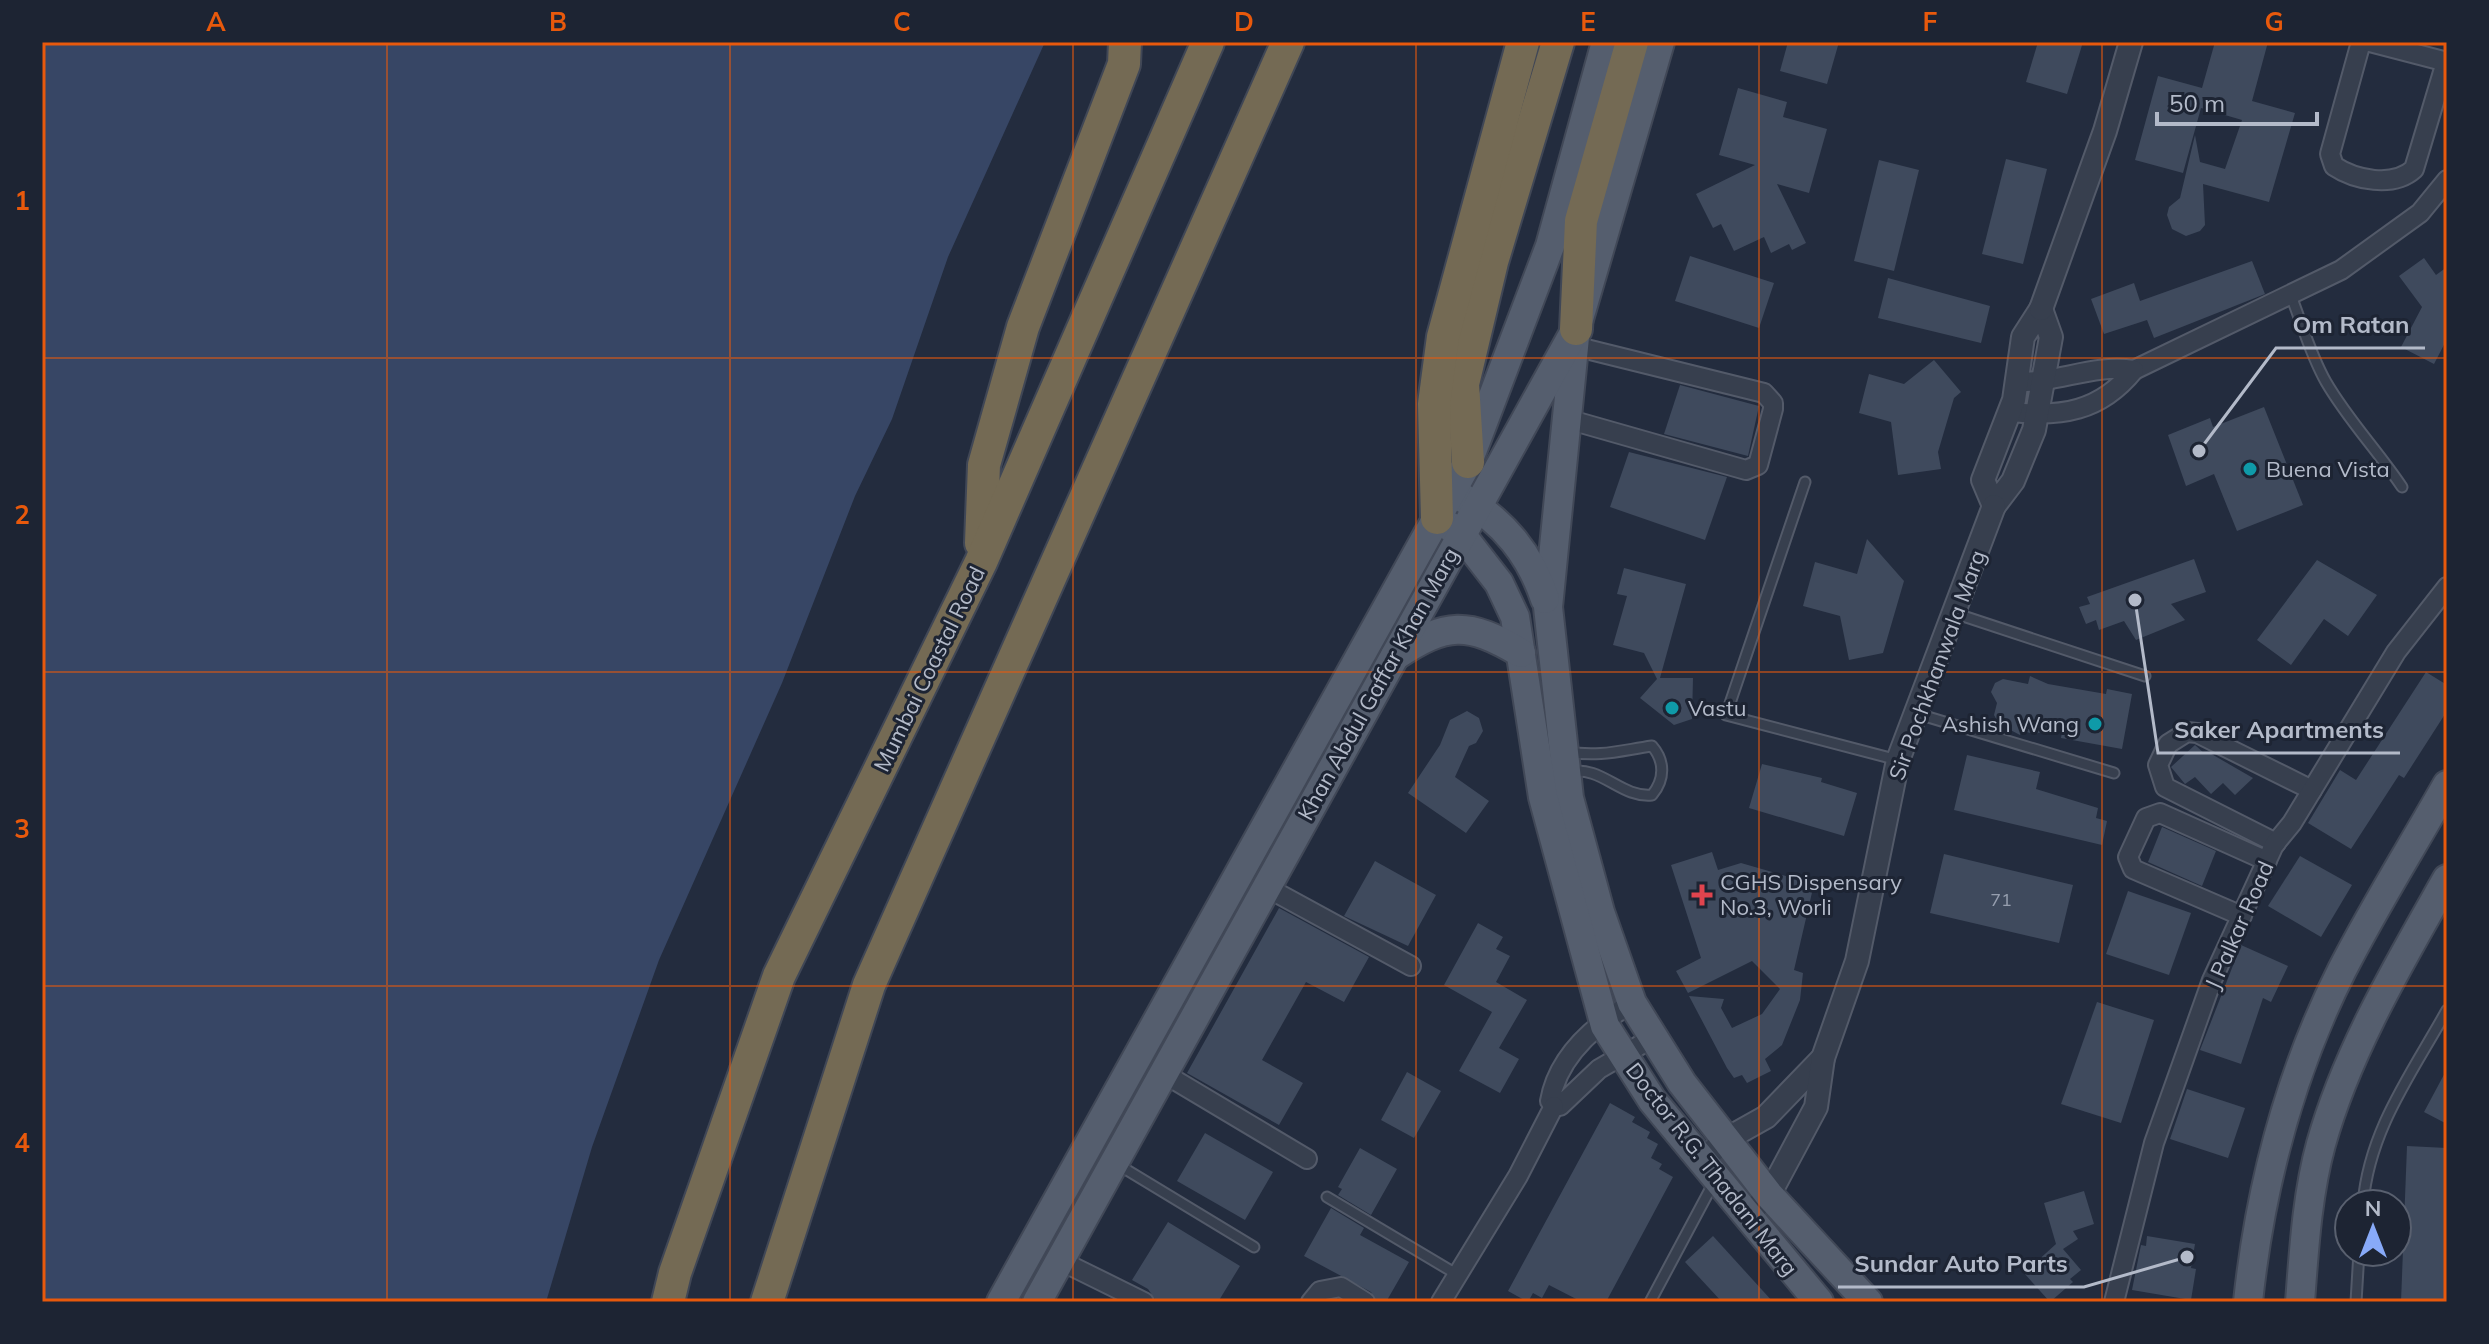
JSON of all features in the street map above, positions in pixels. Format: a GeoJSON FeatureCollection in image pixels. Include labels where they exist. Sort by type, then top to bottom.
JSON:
{"type":"FeatureCollection","features":[{"type":"Feature","properties":{"kind":"highway"},"geometry":{"type":"LineString","coordinates":[[981,562],[984,465],[988,449],[1023,327],[1124,64],[1125,42]]}},
{"type":"Feature","properties":{"kind":"highway","name":"Mumbai Coastal Road"},"geometry":{"type":"LineString","coordinates":[[668,1302],[675,1273],[779,976],[981,562],[1208,42]]}},
{"type":"Feature","properties":{"kind":"highway"},"geometry":{"type":"LineString","coordinates":[[767,1302],[869,985],[1288,42]]}},
{"type":"Feature","properties":{"kind":"highway"},"geometry":{"type":"LineString","coordinates":[[1456,512],[1434,404],[1443,337],[1523,42]]}},
{"type":"Feature","properties":{"kind":"highway"},"geometry":{"type":"LineString","coordinates":[[1468,462],[1463,384],[1492,262],[1558,42]]}},
{"type":"Feature","properties":{"kind":"highway"},"geometry":{"type":"LineString","coordinates":[[1575,338],[1581,221],[1632,42]]}},
{"type":"Feature","properties":{"kind":"main road","name":"Khan Abdul Gaffar Khan Marg"},"geometry":{"type":"LineString","coordinates":[[1037,1302],[1393,658],[1456,512],[1468,462],[1550,246],[1606,42]]}},
{"type":"Feature","properties":{"kind":"main road","name":"Khan Abdul Gaffar Khan Marg"},"geometry":{"type":"LineString","coordinates":[[1001,1302],[1456,512],[1575,338],[1660,42]]}},
{"type":"Feature","properties":{"kind":"main road"},"geometry":{"type":"LineString","coordinates":[[1548,607],[1575,338]]}},
{"type":"Feature","properties":{"kind":"main road"},"geometry":{"type":"LineString","coordinates":[[1456,512],[1518,543],[1534,568],[1548,607]]}},
{"type":"Feature","properties":{"kind":"main road","name":"Doctor R.G. Thadani Marg"},"geometry":{"type":"LineString","coordinates":[[1456,512],[1499,583],[1515,617],[1543,797],[1632,1003],[1690,1094],[1725,1140],[1769,1195],[1868,1302]]}},
{"type":"Feature","properties":{"kind":"main road","name":"Doctor R.G. Thadani Marg"},"geometry":{"type":"LineString","coordinates":[[1548,607],[1574,867],[1603,1020],[1652,1100],[1819,1302]]}},
{"type":"Feature","properties":{"kind":"main road"},"geometry":{"type":"LineString","coordinates":[[1393,658],[1423,638],[1461,628],[1479,631],[1521,653]]}},
{"type":"Feature","properties":{"kind":"main road"},"geometry":{"type":"LineString","coordinates":[[2248,1302],[2257,1227],[2284,1113],[2341,972],[2447,785]]}},
{"type":"Feature","properties":{"kind":"main road"},"geometry":{"type":"LineString","coordinates":[[2300,1302],[2305,1232],[2321,1144],[2375,1005],[2447,879]]}},
{"type":"Feature","properties":{"kind":"street"},"geometry":{"type":"LineString","coordinates":[[1994,506],[1983,480],[2011,412],[2023,337],[2041,309],[2105,131],[2131,42]]}},
{"type":"Feature","properties":{"kind":"street"},"geometry":{"type":"LineString","coordinates":[[2361,42],[2330,154],[2334,166],[2356,175],[2397,180],[2414,169],[2446,62],[2370,42]]}},
{"type":"Feature","properties":{"kind":"street"},"geometry":{"type":"LineString","coordinates":[[2011,412],[2059,415],[2117,391],[2134,370],[2341,270],[2420,213],[2447,180]]}},
{"type":"Feature","properties":{"kind":"street","name":"Sir Pochkhanwala Marg"},"geometry":{"type":"LineString","coordinates":[[1746,1216],[1769,1195],[1816,1107],[1823,1058],[1857,961],[1898,760],[1918,714],[1994,506],[2013,481],[2037,414],[2051,337],[2041,309]]}},
{"type":"Feature","properties":{"kind":"street"},"geometry":{"type":"LineString","coordinates":[[1567,419],[1746,470],[1758,465],[1773,409],[1773,403],[1764,393],[1575,338]]}},
{"type":"Feature","properties":{"kind":"street"},"geometry":{"type":"LineString","coordinates":[[2016,382],[2044,383],[2107,366],[2134,370]]}},
{"type":"Feature","properties":{"kind":"street","name":"J Palkar Road"},"geometry":{"type":"LineString","coordinates":[[2114,1302],[2154,1143],[2212,980],[2267,861],[2396,652],[2447,587]]}},
{"type":"Feature","properties":{"kind":"street"},"geometry":{"type":"LineString","coordinates":[[2276,843],[2165,787],[2158,765],[2168,744],[2187,732],[2197,733],[2312,790]]}},
{"type":"Feature","properties":{"kind":"street"},"geometry":{"type":"LineString","coordinates":[[2242,916],[2133,869],[2128,857],[2146,818],[2160,813],[2267,861]]}},
{"type":"Feature","properties":{"kind":"street"},"geometry":{"type":"LineString","coordinates":[[1266,887],[1411,966]]}},
{"type":"Feature","properties":{"kind":"street"},"geometry":{"type":"LineString","coordinates":[[1554,1106],[1550,1101],[1552,1089],[1560,1073],[1595,1026],[1632,1003]]}},
{"type":"Feature","properties":{"kind":"street"},"geometry":{"type":"LineString","coordinates":[[1554,1106],[1560,1106],[1599,1069],[1622,1053],[1654,1037]]}},
{"type":"Feature","properties":{"kind":"street","name":"Sir Pochkhanwala Marg"},"geometry":{"type":"LineString","coordinates":[[1709,1170],[1725,1140],[1766,1117],[1823,1058]]}},
{"type":"Feature","properties":{"kind":"street"},"geometry":{"type":"LineString","coordinates":[[1163,1073],[1307,1159]]}},
{"type":"Feature","properties":{"kind":"street"},"geometry":{"type":"LineString","coordinates":[[1441,1302],[1518,1176],[1554,1106]]}},
{"type":"Feature","properties":{"kind":"street"},"geometry":{"type":"LineString","coordinates":[[1061,1261],[1134,1300]]}},
{"type":"Feature","properties":{"kind":"street"},"geometry":{"type":"LineString","coordinates":[[1311,1302],[1320,1291],[1341,1287],[1365,1302]]}},
{"type":"Feature","properties":{"kind":"lane"},"geometry":{"type":"LineString","coordinates":[[2291,296],[2323,378],[2402,487]]}},
{"type":"Feature","properties":{"kind":"lane"},"geometry":{"type":"LineString","coordinates":[[1805,482],[1726,715],[1898,760]]}},
{"type":"Feature","properties":{"kind":"lane"},"geometry":{"type":"LineString","coordinates":[[1954,613],[2145,676]]}},
{"type":"Feature","properties":{"kind":"lane"},"geometry":{"type":"LineString","coordinates":[[1918,714],[2114,773]]}},
{"type":"Feature","properties":{"kind":"lane"},"geometry":{"type":"LineString","coordinates":[[1652,746],[1660,756],[1660,785],[1652,795],[1637,796],[1603,775],[1578,770],[1564,762],[1652,746]]}},
{"type":"Feature","properties":{"kind":"lane"},"geometry":{"type":"LineString","coordinates":[[2365,1188],[2370,1154],[2380,1128],[2447,1010]]}},
{"type":"Feature","properties":{"kind":"lane"},"geometry":{"type":"LineString","coordinates":[[1114,1162],[1254,1247]]}},
{"type":"Feature","properties":{"kind":"lane"},"geometry":{"type":"LineString","coordinates":[[1650,1302],[1709,1170]]}},
{"type":"Feature","properties":{"kind":"lane"},"geometry":{"type":"LineString","coordinates":[[1327,1197],[1459,1275]]}},
{"type":"Feature","properties":{"kind":"lane"},"geometry":{"type":"LineString","coordinates":[[2356,1302],[2358,1268]]}},
{"type":"Feature","properties":{"kind":"water"},"geometry":{"type":"Polygon","coordinates":[[[42,42],[1045,42],[948,257],[892,419],[855,496],[782,683],[659,960],[592,1147],[546,1302],[42,1302],[42,42]]]}},
{"type":"Feature","properties":{"kind":"building"},"geometry":{"type":"Polygon","coordinates":[[[1788,42],[1839,42],[1827,84],[1780,71],[1788,42]]]}},
{"type":"Feature","properties":{"kind":"building"},"geometry":{"type":"Polygon","coordinates":[[[2038,42],[2083,42],[2067,94],[2026,82],[2038,42]]]}},
{"type":"Feature","properties":{"kind":"building"},"geometry":{"type":"Polygon","coordinates":[[[2215,42],[2268,42],[2252,101],[2295,113],[2269,202],[2203,184],[2205,225],[2200,231],[2186,236],[2172,229],[2167,215],[2169,207],[2180,198],[2195,135],[2200,162],[2225,169],[2242,120],[2201,108],[2183,173],[2135,160],[2158,76],[2202,88],[2215,42]]]}},
{"type":"Feature","properties":{"kind":"building"},"geometry":{"type":"Polygon","coordinates":[[[1738,88],[1787,102],[1783,117],[1827,129],[1809,193],[1777,184],[1806,243],[1792,250],[1789,244],[1771,253],[1764,237],[1734,251],[1721,224],[1713,228],[1696,194],[1755,165],[1719,155],[1738,88]]]}},
{"type":"Feature","properties":{"kind":"building"},"geometry":{"type":"Polygon","coordinates":[[[2006,159],[2047,169],[2023,264],[1982,254],[2006,159]]]}},
{"type":"Feature","properties":{"kind":"building"},"geometry":{"type":"Polygon","coordinates":[[[1879,160],[1919,170],[1894,271],[1854,261],[1879,160]]]}},
{"type":"Feature","properties":{"kind":"building"},"geometry":{"type":"Polygon","coordinates":[[[1690,256],[1774,283],[1759,328],[1675,301],[1690,256]]]}},
{"type":"Feature","properties":{"kind":"building"},"geometry":{"type":"Polygon","coordinates":[[[2424,258],[2436,275],[2447,267],[2447,339],[2434,364],[2401,347],[2422,307],[2399,276],[2424,258]]]}},
{"type":"Feature","properties":{"kind":"building"},"geometry":{"type":"Polygon","coordinates":[[[2252,261],[2265,294],[2154,338],[2147,320],[2104,334],[2091,299],[2134,283],[2140,301],[2252,261]]]}},
{"type":"Feature","properties":{"kind":"building"},"geometry":{"type":"Polygon","coordinates":[[[1888,278],[1990,306],[1981,343],[1878,318],[1888,278]]]}},
{"type":"Feature","properties":{"kind":"building"},"geometry":{"type":"Polygon","coordinates":[[[1934,360],[1961,392],[1954,398],[1938,452],[1941,469],[1898,475],[1891,422],[1859,413],[1869,374],[1904,384],[1934,360]]]}},
{"type":"Feature","properties":{"kind":"building"},"geometry":{"type":"Polygon","coordinates":[[[1680,385],[1759,406],[1748,456],[1664,434],[1680,385]]]}},
{"type":"Feature","properties":{"kind":"building","name":"Buena Vista"},"geometry":{"type":"Polygon","coordinates":[[[2264,407],[2303,505],[2237,531],[2214,474],[2186,486],[2168,435],[2210,418],[2213,427],[2264,407]]]}},
{"type":"Feature","properties":{"kind":"building"},"geometry":{"type":"Polygon","coordinates":[[[1629,452],[1727,477],[1705,540],[1610,507],[1629,452]]]}},
{"type":"Feature","properties":{"kind":"building"},"geometry":{"type":"Polygon","coordinates":[[[1867,539],[1904,581],[1883,653],[1849,660],[1840,616],[1803,606],[1815,562],[1857,574],[1867,539]]]}},
{"type":"Feature","properties":{"kind":"building"},"geometry":{"type":"Polygon","coordinates":[[[2194,559],[2206,592],[2171,604],[2185,620],[2136,640],[2124,621],[2099,630],[2096,620],[2086,624],[2079,607],[2090,604],[2087,597],[2194,559]]]}},
{"type":"Feature","properties":{"kind":"building"},"geometry":{"type":"Polygon","coordinates":[[[2317,560],[2377,595],[2348,636],[2324,619],[2291,665],[2257,640],[2317,560]]]}},
{"type":"Feature","properties":{"kind":"building"},"geometry":{"type":"Polygon","coordinates":[[[1624,568],[1686,584],[1660,678],[1693,678],[1692,719],[1674,725],[1640,698],[1657,679],[1644,653],[1613,645],[1627,596],[1617,594],[1624,568]]]}},
{"type":"Feature","properties":{"kind":"building"},"geometry":{"type":"Polygon","coordinates":[[[2426,672],[2447,685],[2447,711],[2404,778],[2399,775],[2351,849],[2308,823],[2340,770],[2356,780],[2426,672]]]}},
{"type":"Feature","properties":{"kind":"building"},"geometry":{"type":"Polygon","coordinates":[[[2030,676],[2048,684],[2106,694],[2107,689],[2132,694],[2122,749],[2061,738],[2063,726],[2035,734],[2022,731],[2020,735],[1999,724],[1994,715],[1997,703],[1991,692],[1995,683],[2003,679],[2028,684],[2030,676]]]}},
{"type":"Feature","properties":{"kind":"building"},"geometry":{"type":"Polygon","coordinates":[[[1467,711],[1479,718],[1483,731],[1476,743],[1469,746],[1455,777],[1489,801],[1466,833],[1408,793],[1440,745],[1450,720],[1467,711]]]}},
{"type":"Feature","properties":{"kind":"building"},"geometry":{"type":"Polygon","coordinates":[[[2195,745],[2205,754],[2208,752],[2253,778],[2235,795],[2223,783],[2211,794],[2195,777],[2185,784],[2171,767],[2195,745]]]}},
{"type":"Feature","properties":{"kind":"building"},"geometry":{"type":"Polygon","coordinates":[[[1967,755],[2040,772],[2036,789],[2098,808],[2096,818],[2107,821],[2102,845],[1954,810],[1967,755]]]}},
{"type":"Feature","properties":{"kind":"building"},"geometry":{"type":"Polygon","coordinates":[[[1762,764],[1822,778],[1821,782],[1857,793],[1844,836],[1749,808],[1762,764]]]}},
{"type":"Feature","properties":{"kind":"building"},"geometry":{"type":"Polygon","coordinates":[[[2162,827],[2216,851],[2202,886],[2148,862],[2162,827]]]}},
{"type":"Feature","properties":{"kind":"building"},"geometry":{"type":"Polygon","coordinates":[[[1712,852],[1718,870],[1741,863],[1814,884],[1794,970],[1803,973],[1800,1000],[1782,1045],[1765,1059],[1771,1071],[1747,1083],[1742,1075],[1734,1078],[1727,1068],[1689,996],[1724,999],[1721,1008],[1732,1028],[1762,1014],[1780,989],[1752,961],[1688,993],[1676,971],[1701,958],[1671,865],[1712,852]]]}},
{"type":"Feature","properties":{"kind":"building"},"geometry":{"type":"Polygon","coordinates":[[[1944,854],[2073,885],[2059,943],[1930,913],[1944,854]]]}},
{"type":"Feature","properties":{"kind":"building"},"geometry":{"type":"Polygon","coordinates":[[[2300,856],[2352,885],[2321,937],[2268,906],[2300,856]]]}},
{"type":"Feature","properties":{"kind":"building"},"geometry":{"type":"Polygon","coordinates":[[[1375,861],[1436,895],[1408,946],[1344,916],[1375,861]]]}},
{"type":"Feature","properties":{"kind":"building"},"geometry":{"type":"Polygon","coordinates":[[[2128,891],[2191,913],[2169,975],[2106,954],[2128,891]]]}},
{"type":"Feature","properties":{"kind":"building"},"geometry":{"type":"Polygon","coordinates":[[[1279,908],[1369,957],[1344,1002],[1306,982],[1262,1060],[1303,1083],[1279,1125],[1187,1073],[1279,908]]]}},
{"type":"Feature","properties":{"kind":"building"},"geometry":{"type":"Polygon","coordinates":[[[1478,923],[1503,937],[1496,949],[1510,956],[1496,982],[1527,1000],[1499,1048],[1519,1059],[1500,1093],[1459,1071],[1492,1012],[1444,985],[1478,923]]]}},
{"type":"Feature","properties":{"kind":"building"},"geometry":{"type":"Polygon","coordinates":[[[2241,945],[2288,966],[2271,1002],[2263,998],[2241,1064],[2200,1050],[2241,945]]]}},
{"type":"Feature","properties":{"kind":"building"},"geometry":{"type":"Polygon","coordinates":[[[2097,1002],[2154,1020],[2121,1123],[2061,1104],[2097,1002]]]}},
{"type":"Feature","properties":{"kind":"building"},"geometry":{"type":"Polygon","coordinates":[[[2447,1069],[2447,1124],[2424,1112],[2447,1069]]]}},
{"type":"Feature","properties":{"kind":"building"},"geometry":{"type":"Polygon","coordinates":[[[1407,1072],[1441,1091],[1414,1138],[1381,1120],[1407,1072]]]}},
{"type":"Feature","properties":{"kind":"building"},"geometry":{"type":"Polygon","coordinates":[[[2187,1089],[2245,1108],[2228,1158],[2170,1139],[2187,1089]]]}},
{"type":"Feature","properties":{"kind":"building"},"geometry":{"type":"Polygon","coordinates":[[[1610,1103],[1635,1117],[1632,1122],[1650,1132],[1647,1138],[1658,1144],[1651,1158],[1662,1164],[1659,1169],[1673,1177],[1606,1302],[1582,1302],[1549,1285],[1542,1298],[1533,1293],[1528,1302],[1508,1291],[1610,1103]]]}},
{"type":"Feature","properties":{"kind":"building"},"geometry":{"type":"Polygon","coordinates":[[[1205,1133],[1273,1172],[1245,1220],[1177,1181],[1205,1133]]]}},
{"type":"Feature","properties":{"kind":"building"},"geometry":{"type":"Polygon","coordinates":[[[2407,1146],[2447,1148],[2447,1302],[2401,1302],[2402,1268],[2413,1268],[2413,1188],[2405,1188],[2407,1146]]]}},
{"type":"Feature","properties":{"kind":"building"},"geometry":{"type":"Polygon","coordinates":[[[1360,1148],[1397,1169],[1371,1215],[1338,1195],[1342,1189],[1338,1187],[1360,1148]]]}},
{"type":"Feature","properties":{"kind":"building"},"geometry":{"type":"Polygon","coordinates":[[[2084,1191],[2094,1224],[2073,1231],[2078,1239],[2063,1249],[2081,1270],[2070,1279],[2073,1282],[2050,1302],[2024,1273],[2056,1244],[2044,1203],[2084,1191]]]}},
{"type":"Feature","properties":{"kind":"building"},"geometry":{"type":"Polygon","coordinates":[[[1331,1208],[1364,1228],[1360,1235],[1409,1262],[1386,1302],[1377,1302],[1371,1292],[1304,1256],[1331,1208]]]}},
{"type":"Feature","properties":{"kind":"building"},"geometry":{"type":"Polygon","coordinates":[[[1168,1222],[1240,1266],[1218,1302],[1157,1302],[1148,1289],[1132,1280],[1168,1222]]]}},
{"type":"Feature","properties":{"kind":"building"},"geometry":{"type":"Polygon","coordinates":[[[1713,1236],[1773,1302],[1722,1302],[1685,1262],[1713,1236]]]}},
{"type":"Feature","properties":{"kind":"building"},"geometry":{"type":"Polygon","coordinates":[[[2147,1236],[2195,1244],[2191,1268],[2196,1269],[2191,1300],[2132,1290],[2141,1245],[2146,1246],[2147,1236]]]}},
{"type":"Feature","properties":{"kind":"place","name":"Om Ratan"},"geometry":{"type":"Point","coordinates":[2199,451]}},
{"type":"Feature","properties":{"kind":"place","name":"Buena Vista"},"geometry":{"type":"Point","coordinates":[2250,469]}},
{"type":"Feature","properties":{"kind":"place","name":"Saker Apartments"},"geometry":{"type":"Point","coordinates":[2135,600]}},
{"type":"Feature","properties":{"kind":"place","name":"Vastu"},"geometry":{"type":"Point","coordinates":[1672,708]}},
{"type":"Feature","properties":{"kind":"place","name":"Ashish Wang"},"geometry":{"type":"Point","coordinates":[2095,724]}},
{"type":"Feature","properties":{"kind":"place","name":"CGHS Dispensary No.3, Worli"},"geometry":{"type":"Point","coordinates":[1702,895]}},
{"type":"Feature","properties":{"kind":"place","name":"Sundar Auto Parts"},"geometry":{"type":"Point","coordinates":[2187,1257]}}]}
